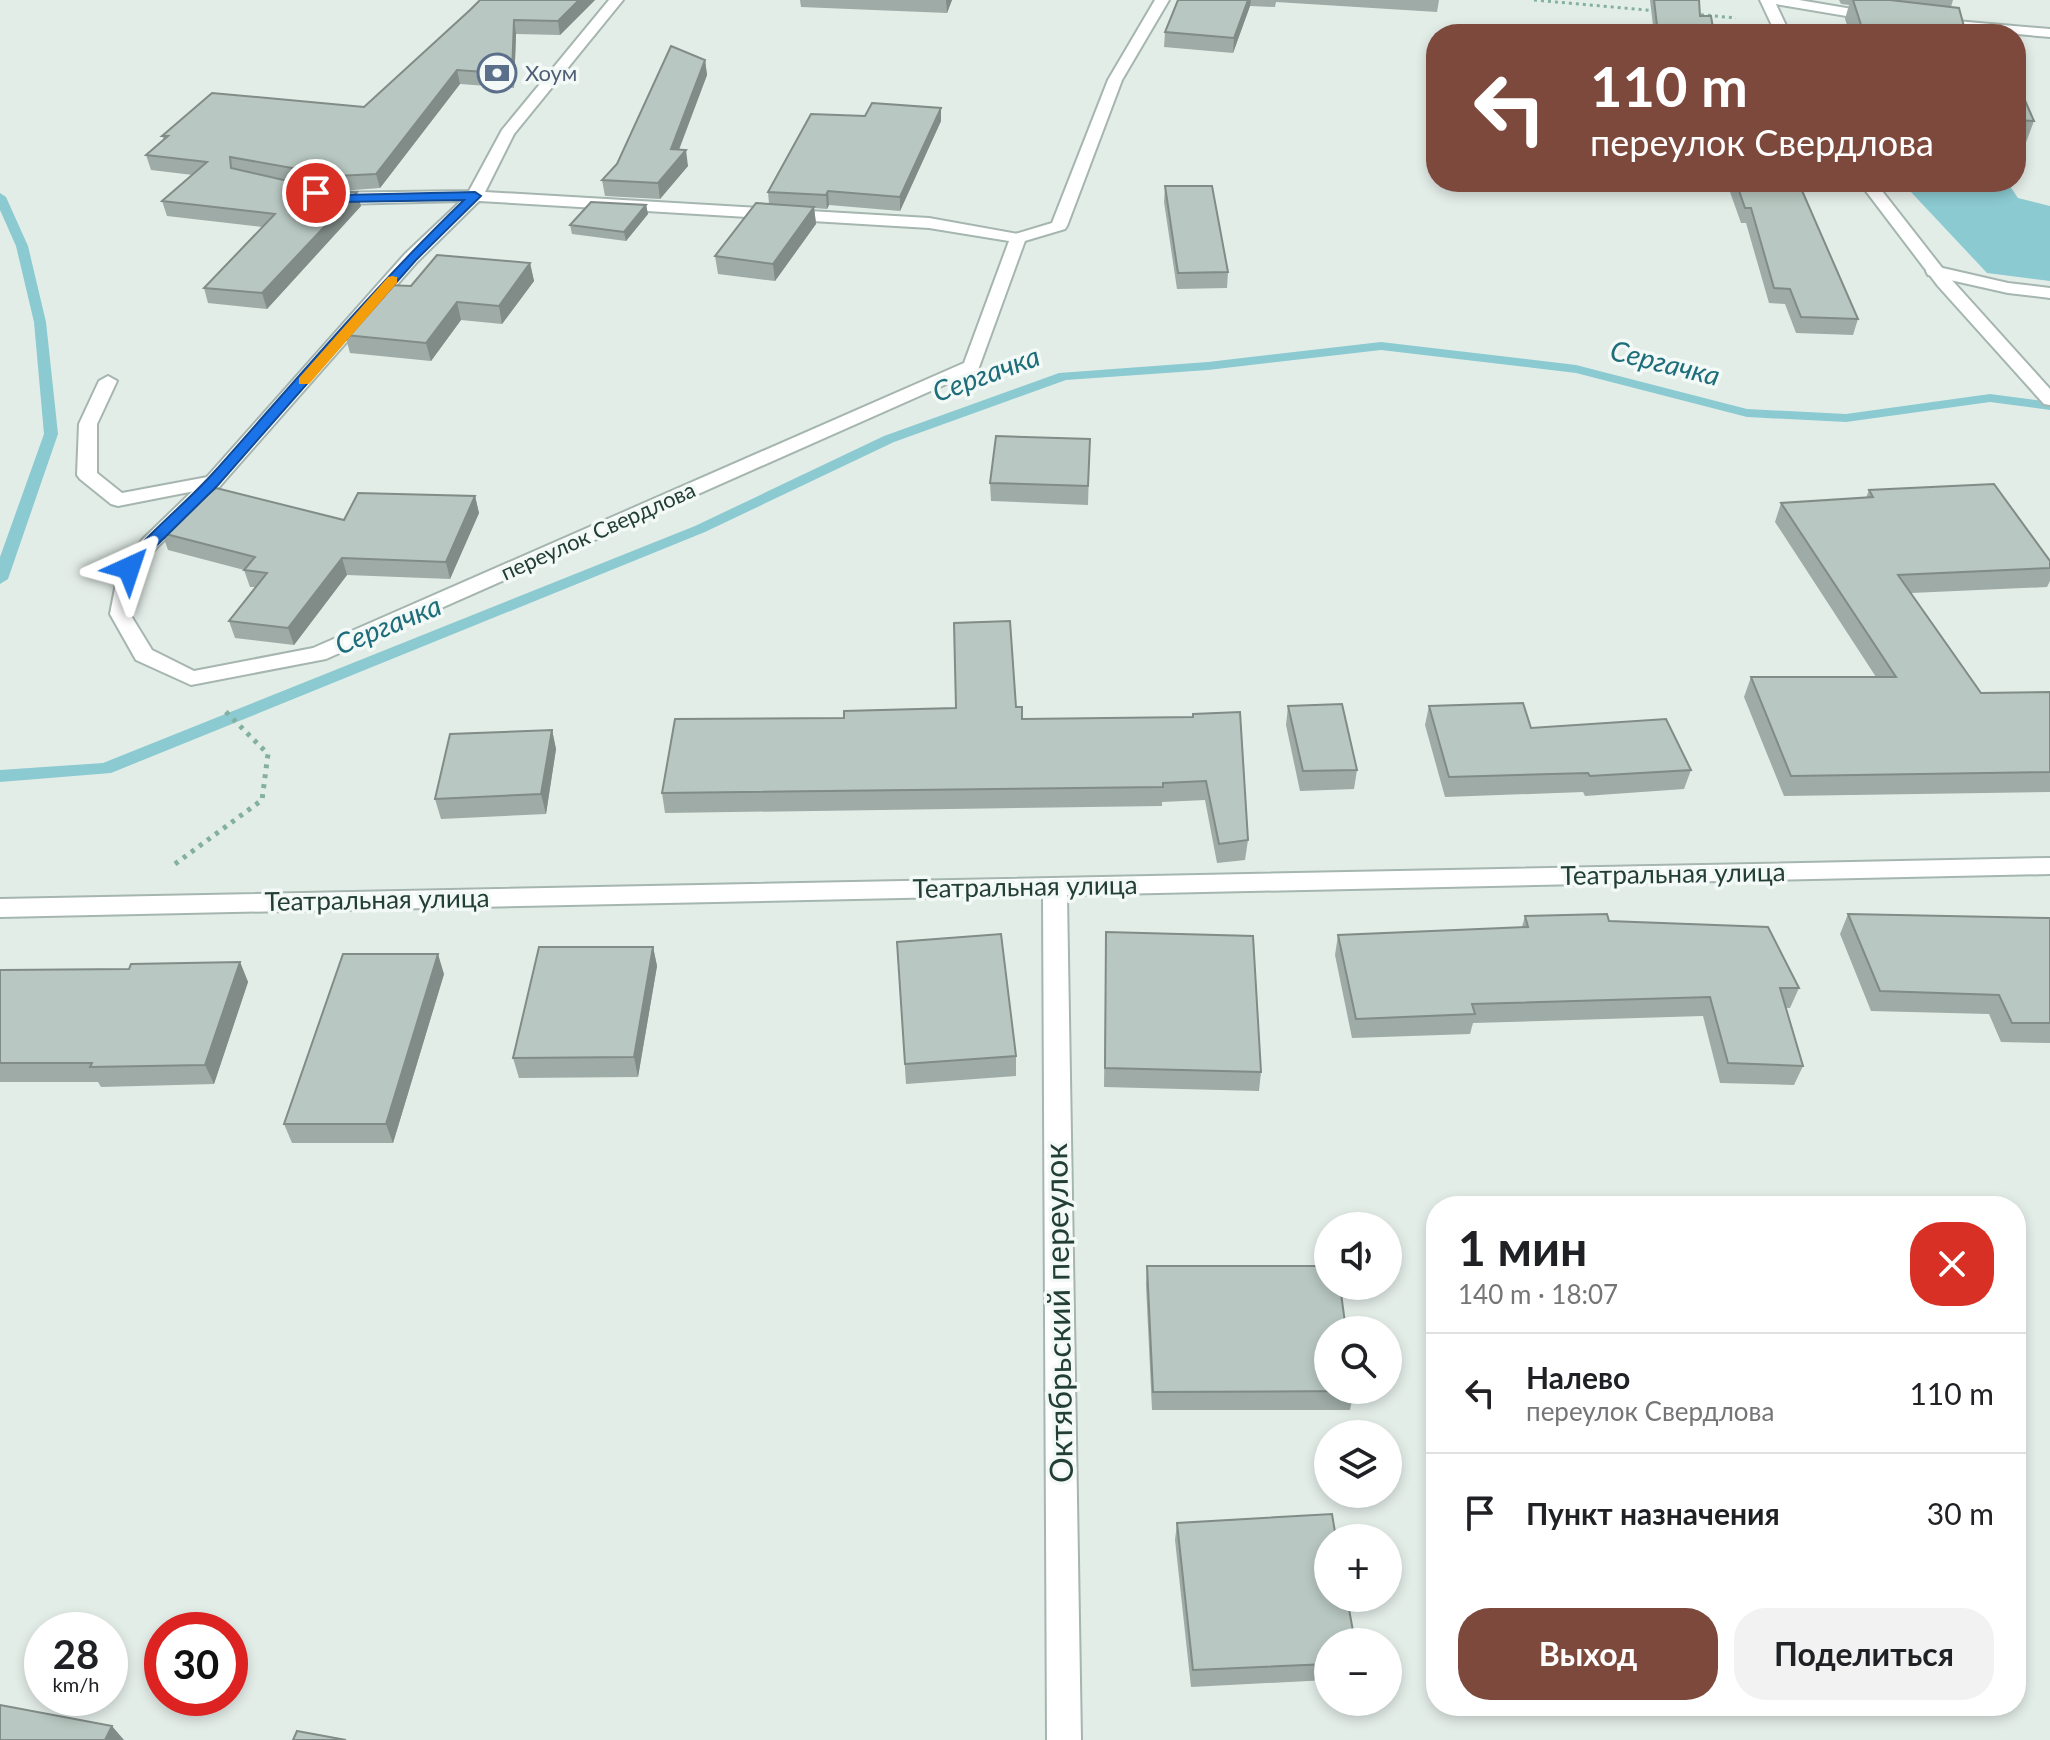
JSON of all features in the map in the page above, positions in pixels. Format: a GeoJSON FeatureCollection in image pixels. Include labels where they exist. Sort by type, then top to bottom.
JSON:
{"type":"FeatureCollection","features":[{"type":"Feature","properties":{"kind":"street"},"geometry":{"type":"LineString","coordinates":[[191,678],[144,655],[120,614],[129,568],[150,543],[213,482],[411,258],[475,196],[507,133],[616,0]]}},
{"type":"Feature","properties":{"kind":"street"},"geometry":{"type":"LineString","coordinates":[[312,193],[341,199],[475,196],[929,223],[1018,238],[1059,226],[1115,80],[1162,0]]}},
{"type":"Feature","properties":{"kind":"street"},"geometry":{"type":"LineString","coordinates":[[1767,0],[1778,24]]}},
{"type":"Feature","properties":{"kind":"street"},"geometry":{"type":"LineString","coordinates":[[1775,0],[1886,18]]}},
{"type":"Feature","properties":{"kind":"street"},"geometry":{"type":"LineString","coordinates":[[1915,21],[1949,24]]}},
{"type":"Feature","properties":{"kind":"street"},"geometry":{"type":"LineString","coordinates":[[2026,31],[2050,33]]}},
{"type":"Feature","properties":{"kind":"street"},"geometry":{"type":"LineString","coordinates":[[1875,192],[1934,271],[2050,400]]}},
{"type":"Feature","properties":{"kind":"street","name":"переулок Свердлова"},"geometry":{"type":"LineString","coordinates":[[191,678],[318,654],[972,366],[1018,238]]}},
{"type":"Feature","properties":{"kind":"street"},"geometry":{"type":"LineString","coordinates":[[1934,271],[2008,288],[2050,293]]}},
{"type":"Feature","properties":{"kind":"street"},"geometry":{"type":"LineString","coordinates":[[108,381],[88,424],[87,475],[118,500],[213,482]]}},
{"type":"Feature","properties":{"kind":"street","name":"Театральная улица"},"geometry":{"type":"LineString","coordinates":[[0,908],[2050,866]]}},
{"type":"Feature","properties":{"kind":"street","name":"Октябрьский переулок"},"geometry":{"type":"LineString","coordinates":[[1055,886],[1064,1740]]}},
{"type":"Feature","properties":{"kind":"path"},"geometry":{"type":"LineString","coordinates":[[1534,0],[1671,12]]}},
{"type":"Feature","properties":{"kind":"path"},"geometry":{"type":"LineString","coordinates":[[1686,13],[1755,24]]}},
{"type":"Feature","properties":{"kind":"path"},"geometry":{"type":"LineString","coordinates":[[171,866],[262,800],[268,754],[191,678]]}},
{"type":"Feature","properties":{"kind":"water"},"geometry":{"type":"Polygon","coordinates":[[[1911,192],[2014,192],[2018,198],[2050,206],[2050,281],[1987,273],[1911,192]]]}},
{"type":"Feature","properties":{"kind":"building"},"geometry":{"type":"Polygon","coordinates":[[[480,0],[579,0],[558,21],[514,20],[512,74],[457,70],[376,174],[337,176],[230,157],[231,168],[336,192],[357,192],[262,293],[204,288],[275,214],[162,201],[207,162],[146,155],[168,136],[162,136],[212,93],[364,107],[480,0]]]}},
{"type":"Feature","properties":{"kind":"building"},"geometry":{"type":"Polygon","coordinates":[[[1178,0],[1248,0],[1234,38],[1165,32],[1178,0]]]}},
{"type":"Feature","properties":{"kind":"building"},"geometry":{"type":"Polygon","coordinates":[[[1654,0],[1699,0],[1700,16],[1711,16],[1712,24],[1657,24],[1654,0]]]}},
{"type":"Feature","properties":{"kind":"building"},"geometry":{"type":"Polygon","coordinates":[[[1853,0],[1890,0],[1959,8],[1963,24],[1861,24],[1853,0]]]}},
{"type":"Feature","properties":{"kind":"building"},"geometry":{"type":"Polygon","coordinates":[[[671,46],[705,60],[671,149],[686,150],[658,183],[602,180],[617,164],[671,46]]]}},
{"type":"Feature","properties":{"kind":"building"},"geometry":{"type":"Polygon","coordinates":[[[872,103],[941,108],[900,197],[828,191],[826,195],[768,192],[811,114],[865,116],[872,103]]]}},
{"type":"Feature","properties":{"kind":"building"},"geometry":{"type":"Polygon","coordinates":[[[2026,103],[2034,121],[2026,121],[2026,103]]]}},
{"type":"Feature","properties":{"kind":"building"},"geometry":{"type":"Polygon","coordinates":[[[1165,186],[1212,186],[1228,272],[1178,273],[1165,186]]]}},
{"type":"Feature","properties":{"kind":"building"},"geometry":{"type":"Polygon","coordinates":[[[1739,192],[1803,192],[1858,319],[1801,317],[1790,289],[1774,288],[1751,208],[1745,208],[1739,192]]]}},
{"type":"Feature","properties":{"kind":"building"},"geometry":{"type":"Polygon","coordinates":[[[591,202],[646,205],[624,232],[570,225],[591,202]]]}},
{"type":"Feature","properties":{"kind":"building"},"geometry":{"type":"Polygon","coordinates":[[[756,203],[814,207],[773,264],[715,256],[756,203]]]}},
{"type":"Feature","properties":{"kind":"building"},"geometry":{"type":"Polygon","coordinates":[[[437,255],[530,263],[499,306],[457,302],[426,343],[345,335],[387,285],[411,286],[437,255]]]}},
{"type":"Feature","properties":{"kind":"building"},"geometry":{"type":"Polygon","coordinates":[[[996,436],[1090,439],[1088,486],[990,483],[996,436]]]}},
{"type":"Feature","properties":{"kind":"building"},"geometry":{"type":"Polygon","coordinates":[[[1994,484],[2050,561],[2050,568],[1898,575],[1981,693],[2050,692],[2050,772],[1791,776],[1751,677],[1896,677],[1781,503],[1873,497],[1869,490],[1994,484]]]}},
{"type":"Feature","properties":{"kind":"building"},"geometry":{"type":"Polygon","coordinates":[[[216,488],[344,520],[358,493],[475,496],[446,562],[342,558],[288,628],[229,621],[267,573],[244,570],[255,557],[162,533],[216,488]]]}},
{"type":"Feature","properties":{"kind":"building"},"geometry":{"type":"Polygon","coordinates":[[[1010,621],[1016,707],[1022,707],[1022,719],[1193,717],[1193,714],[1240,712],[1248,840],[1219,844],[1206,781],[1163,783],[1163,787],[662,793],[675,719],[844,718],[844,711],[956,708],[954,623],[1010,621]]]}},
{"type":"Feature","properties":{"kind":"building"},"geometry":{"type":"Polygon","coordinates":[[[1523,703],[1531,728],[1666,719],[1691,770],[1590,776],[1588,773],[1449,777],[1429,706],[1523,703]]]}},
{"type":"Feature","properties":{"kind":"building"},"geometry":{"type":"Polygon","coordinates":[[[1342,704],[1357,770],[1303,771],[1288,706],[1342,704]]]}},
{"type":"Feature","properties":{"kind":"building"},"geometry":{"type":"Polygon","coordinates":[[[552,730],[541,794],[435,799],[450,734],[552,730]]]}},
{"type":"Feature","properties":{"kind":"building"},"geometry":{"type":"Polygon","coordinates":[[[1607,914],[1609,921],[1768,927],[1799,988],[1780,988],[1803,1066],[1728,1063],[1710,997],[1472,1004],[1475,1014],[1356,1019],[1338,935],[1528,927],[1525,916],[1607,914]]]}},
{"type":"Feature","properties":{"kind":"building"},"geometry":{"type":"Polygon","coordinates":[[[1848,914],[2050,918],[2050,1023],[2012,1023],[1999,995],[1880,991],[1848,914]]]}},
{"type":"Feature","properties":{"kind":"building"},"geometry":{"type":"Polygon","coordinates":[[[1106,932],[1253,936],[1261,1072],[1105,1068],[1106,932]]]}},
{"type":"Feature","properties":{"kind":"building"},"geometry":{"type":"Polygon","coordinates":[[[1001,934],[1016,1056],[905,1064],[897,942],[1001,934]]]}},
{"type":"Feature","properties":{"kind":"building"},"geometry":{"type":"Polygon","coordinates":[[[539,947],[653,947],[634,1057],[513,1058],[539,947]]]}},
{"type":"Feature","properties":{"kind":"building"},"geometry":{"type":"Polygon","coordinates":[[[343,954],[438,954],[386,1124],[284,1124],[343,954]]]}},
{"type":"Feature","properties":{"kind":"building"},"geometry":{"type":"Polygon","coordinates":[[[240,962],[205,1065],[90,1067],[92,1063],[0,1063],[0,970],[129,969],[131,964],[240,962]]]}},
{"type":"Feature","properties":{"kind":"building"},"geometry":{"type":"Polygon","coordinates":[[[1147,1266],[1314,1266],[1314,1300],[1342,1300],[1344,1316],[1314,1316],[1314,1391],[1153,1392],[1147,1266]]]}},
{"type":"Feature","properties":{"kind":"building"},"geometry":{"type":"Polygon","coordinates":[[[1332,1514],[1334,1524],[1314,1524],[1314,1612],[1350,1612],[1352,1628],[1314,1628],[1314,1665],[1193,1670],[1177,1523],[1332,1514]]]}},
{"type":"Feature","properties":{"kind":"building"},"geometry":{"type":"Polygon","coordinates":[[[0,1705],[24,1710],[24,1716],[59,1716],[112,1726],[105,1740],[0,1740],[0,1705]]]}},
{"type":"Feature","properties":{"kind":"building"},"geometry":{"type":"Polygon","coordinates":[[[297,1731],[346,1740],[293,1740],[297,1731]]]}},
{"type":"Feature","properties":{"kind":"waterway","name":"Сергачка"},"geometry":{"type":"LineString","coordinates":[[0,197],[22,246],[40,322],[51,434],[0,579]]}},
{"type":"Feature","properties":{"kind":"waterway","name":"Сергачка"},"geometry":{"type":"LineString","coordinates":[[0,776],[105,769],[700,529],[889,439],[1064,376],[1208,366],[1381,346],[1576,369],[1747,413],[1846,418],[1990,398],[2050,406]]}},
{"type":"Feature","properties":{"kind":"slow traffic"},"geometry":{"type":"LineString","coordinates":[[304,381],[392,280]]}},
{"type":"Feature","properties":{"kind":"place","name":"Хоум"},"geometry":{"type":"Point","coordinates":[497,73]}},
{"type":"Feature","properties":{"kind":"route"},"geometry":{"type":"LineString","coordinates":[[129,568],[150,543],[213,482],[411,258],[475,196],[341,199],[316,193]]}}]}
